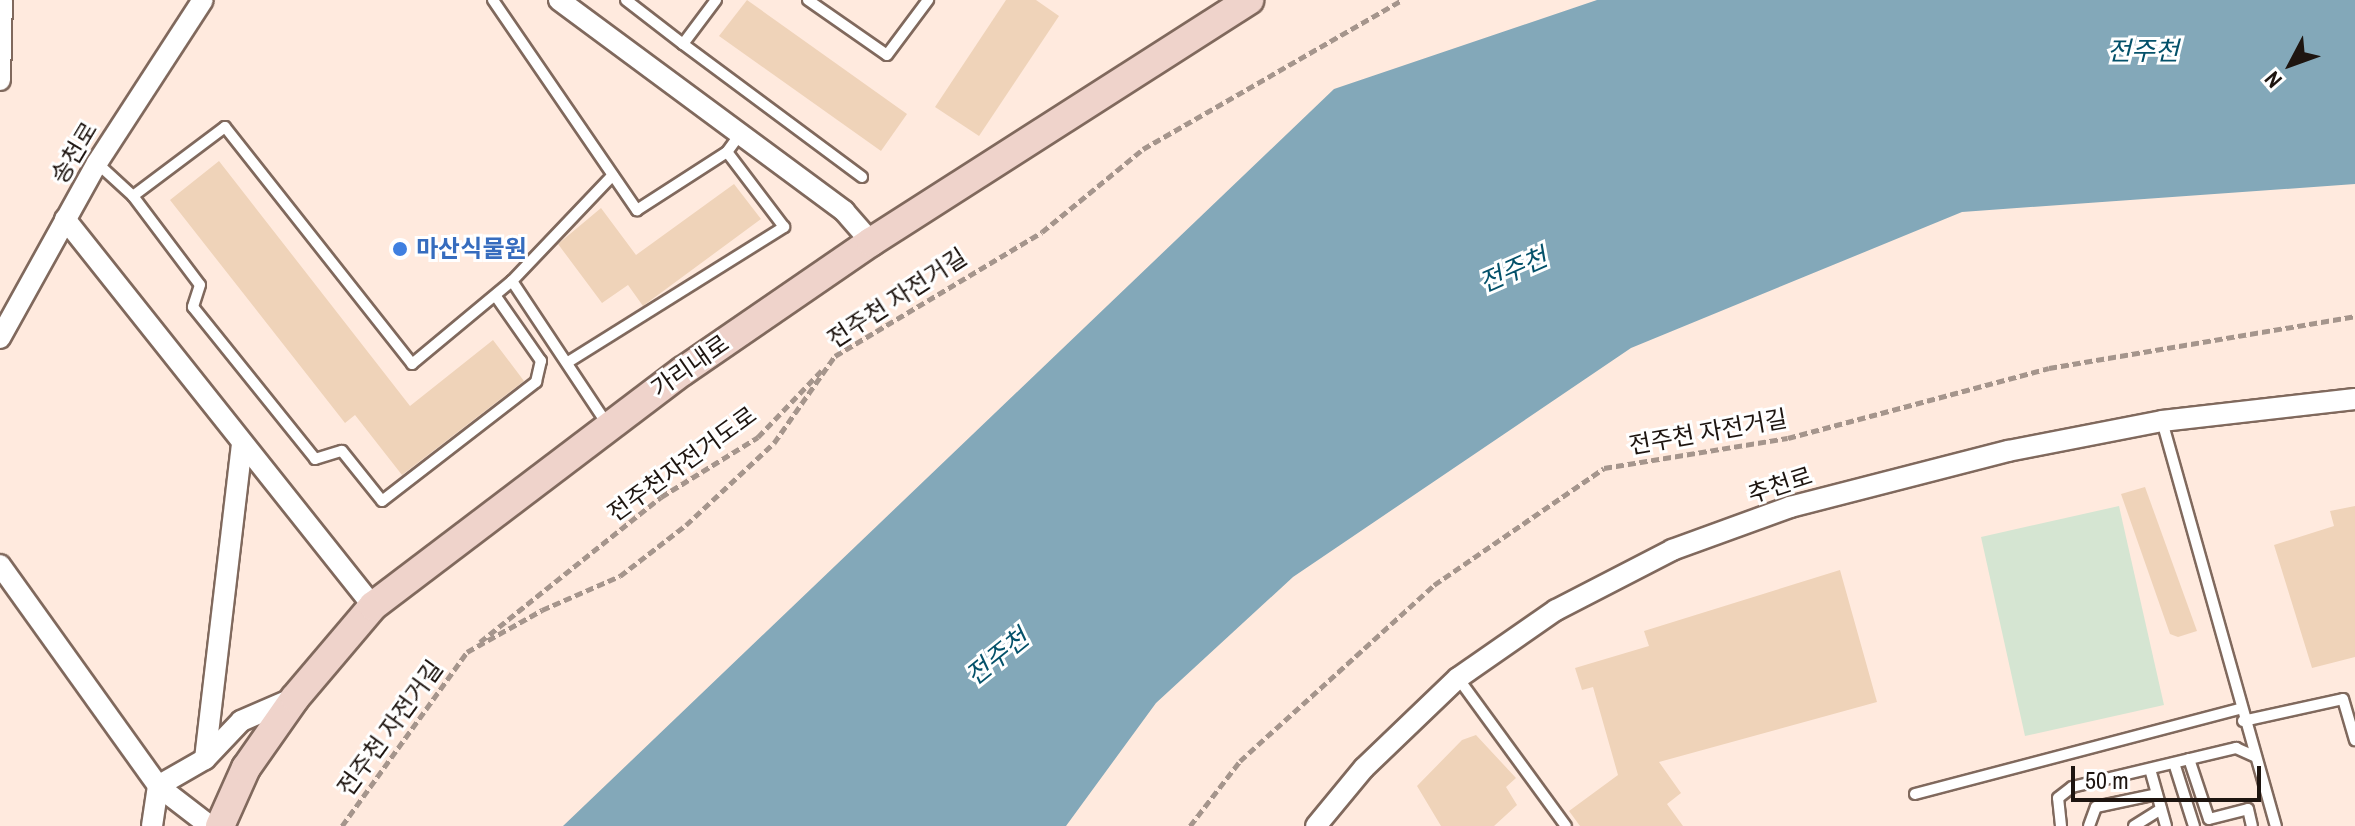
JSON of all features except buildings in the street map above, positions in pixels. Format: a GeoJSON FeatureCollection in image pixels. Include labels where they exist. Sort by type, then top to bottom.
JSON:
{"type":"FeatureCollection","features":[{"type":"Feature","properties":{"kind":"street"},"geometry":{"type":"LineString","coordinates":[[0,80],[2,0]]}},
{"type":"Feature","properties":{"kind":"street","name":"송천로"},"geometry":{"type":"LineString","coordinates":[[0,338],[97,163],[203,0]]}},
{"type":"Feature","properties":{"kind":"street"},"geometry":{"type":"LineString","coordinates":[[559,0],[844,211],[871,242]]}},
{"type":"Feature","properties":{"kind":"street","name":"가리내로"},"geometry":{"type":"LineString","coordinates":[[220,826],[246,768],[295,698],[373,606],[607,424],[871,242],[1249,0]]}},
{"type":"Feature","properties":{"kind":"street"},"geometry":{"type":"LineString","coordinates":[[65,219],[373,606]]}},
{"type":"Feature","properties":{"kind":"street","name":"추천로"},"geometry":{"type":"LineString","coordinates":[[1316,826],[1364,768],[1458,678],[1556,610],[1672,550],[1893,478],[2162,421],[2355,399]]}},
{"type":"Feature","properties":{"kind":"street"},"geometry":{"type":"LineString","coordinates":[[205,759],[242,445]]}},
{"type":"Feature","properties":{"kind":"street"},"geometry":{"type":"LineString","coordinates":[[0,565],[158,786],[210,826]]}},
{"type":"Feature","properties":{"kind":"street"},"geometry":{"type":"LineString","coordinates":[[158,786],[205,759],[241,721],[295,698]]}},
{"type":"Feature","properties":{"kind":"street"},"geometry":{"type":"LineString","coordinates":[[152,826],[158,786]]}},
{"type":"Feature","properties":{"kind":"lane"},"geometry":{"type":"LineString","coordinates":[[493,0],[637,210],[727,152],[741,132]]}},
{"type":"Feature","properties":{"kind":"lane"},"geometry":{"type":"LineString","coordinates":[[626,0],[862,177]]}},
{"type":"Feature","properties":{"kind":"lane"},"geometry":{"type":"LineString","coordinates":[[683,44],[716,0]]}},
{"type":"Feature","properties":{"kind":"lane"},"geometry":{"type":"LineString","coordinates":[[808,0],[887,55],[928,0]]}},
{"type":"Feature","properties":{"kind":"lane"},"geometry":{"type":"LineString","coordinates":[[133,196],[225,127],[412,364],[497,298],[613,175]]}},
{"type":"Feature","properties":{"kind":"lane"},"geometry":{"type":"LineString","coordinates":[[568,362],[784,227],[727,152]]}},
{"type":"Feature","properties":{"kind":"lane"},"geometry":{"type":"LineString","coordinates":[[97,163],[133,196],[200,285],[193,307],[315,459],[342,451],[382,501],[536,382],[541,361],[497,298]]}},
{"type":"Feature","properties":{"kind":"lane"},"geometry":{"type":"LineString","coordinates":[[512,281],[607,424]]}},
{"type":"Feature","properties":{"kind":"lane"},"geometry":{"type":"LineString","coordinates":[[2162,421],[2239,709],[2276,826]]}},
{"type":"Feature","properties":{"kind":"lane"},"geometry":{"type":"LineString","coordinates":[[1458,678],[1566,826]]}},
{"type":"Feature","properties":{"kind":"lane"},"geometry":{"type":"LineString","coordinates":[[2243,721],[2343,699],[2355,740]]}},
{"type":"Feature","properties":{"kind":"lane"},"geometry":{"type":"LineString","coordinates":[[1915,794],[2239,709]]}},
{"type":"Feature","properties":{"kind":"lane"},"geometry":{"type":"LineString","coordinates":[[2061,826],[2058,798],[2072,787],[2236,748],[2255,757]]}},
{"type":"Feature","properties":{"kind":"lane"},"geometry":{"type":"LineString","coordinates":[[2189,759],[2209,819],[2248,809],[2252,826]]}},
{"type":"Feature","properties":{"kind":"lane"},"geometry":{"type":"LineString","coordinates":[[2174,763],[2194,826]]}},
{"type":"Feature","properties":{"kind":"lane"},"geometry":{"type":"LineString","coordinates":[[2150,769],[2166,826]]}},
{"type":"Feature","properties":{"kind":"lane"},"geometry":{"type":"LineString","coordinates":[[2089,826],[2096,807],[2157,794]]}},
{"type":"Feature","properties":{"kind":"lane"},"geometry":{"type":"LineString","coordinates":[[2134,826],[2161,809]]}},
{"type":"Feature","properties":{"kind":"path","name":"전주천 자전거길"},"geometry":{"type":"LineString","coordinates":[[342,826],[467,652],[620,576],[697,517],[774,443],[835,356],[1042,232],[1143,149],[1402,0]]}},
{"type":"Feature","properties":{"kind":"path","name":"전주천 자전거길"},"geometry":{"type":"LineString","coordinates":[[1190,826],[1240,761],[1434,585],[1604,468],[1788,438],[2049,368],[2355,316]]}},
{"type":"Feature","properties":{"kind":"path","name":"전주천자전거도로"},"geometry":{"type":"LineString","coordinates":[[467,652],[661,497],[758,437],[835,356]]}},
{"type":"Feature","properties":{"kind":"green space"},"geometry":{"type":"Polygon","coordinates":[[[2119,506],[2164,705],[2025,736],[1981,537],[2119,506]]]}},
{"type":"Feature","properties":{"kind":"water","name":"전주천"},"geometry":{"type":"Polygon","coordinates":[[[1597,0],[2355,0],[2355,184],[1962,212],[1631,348],[1293,577],[1156,703],[1066,826],[563,826],[1334,89],[1597,0]]]}},
{"type":"Feature","properties":{"kind":"place","name":"마산식물원"},"geometry":{"type":"Point","coordinates":[400,249]}}]}
